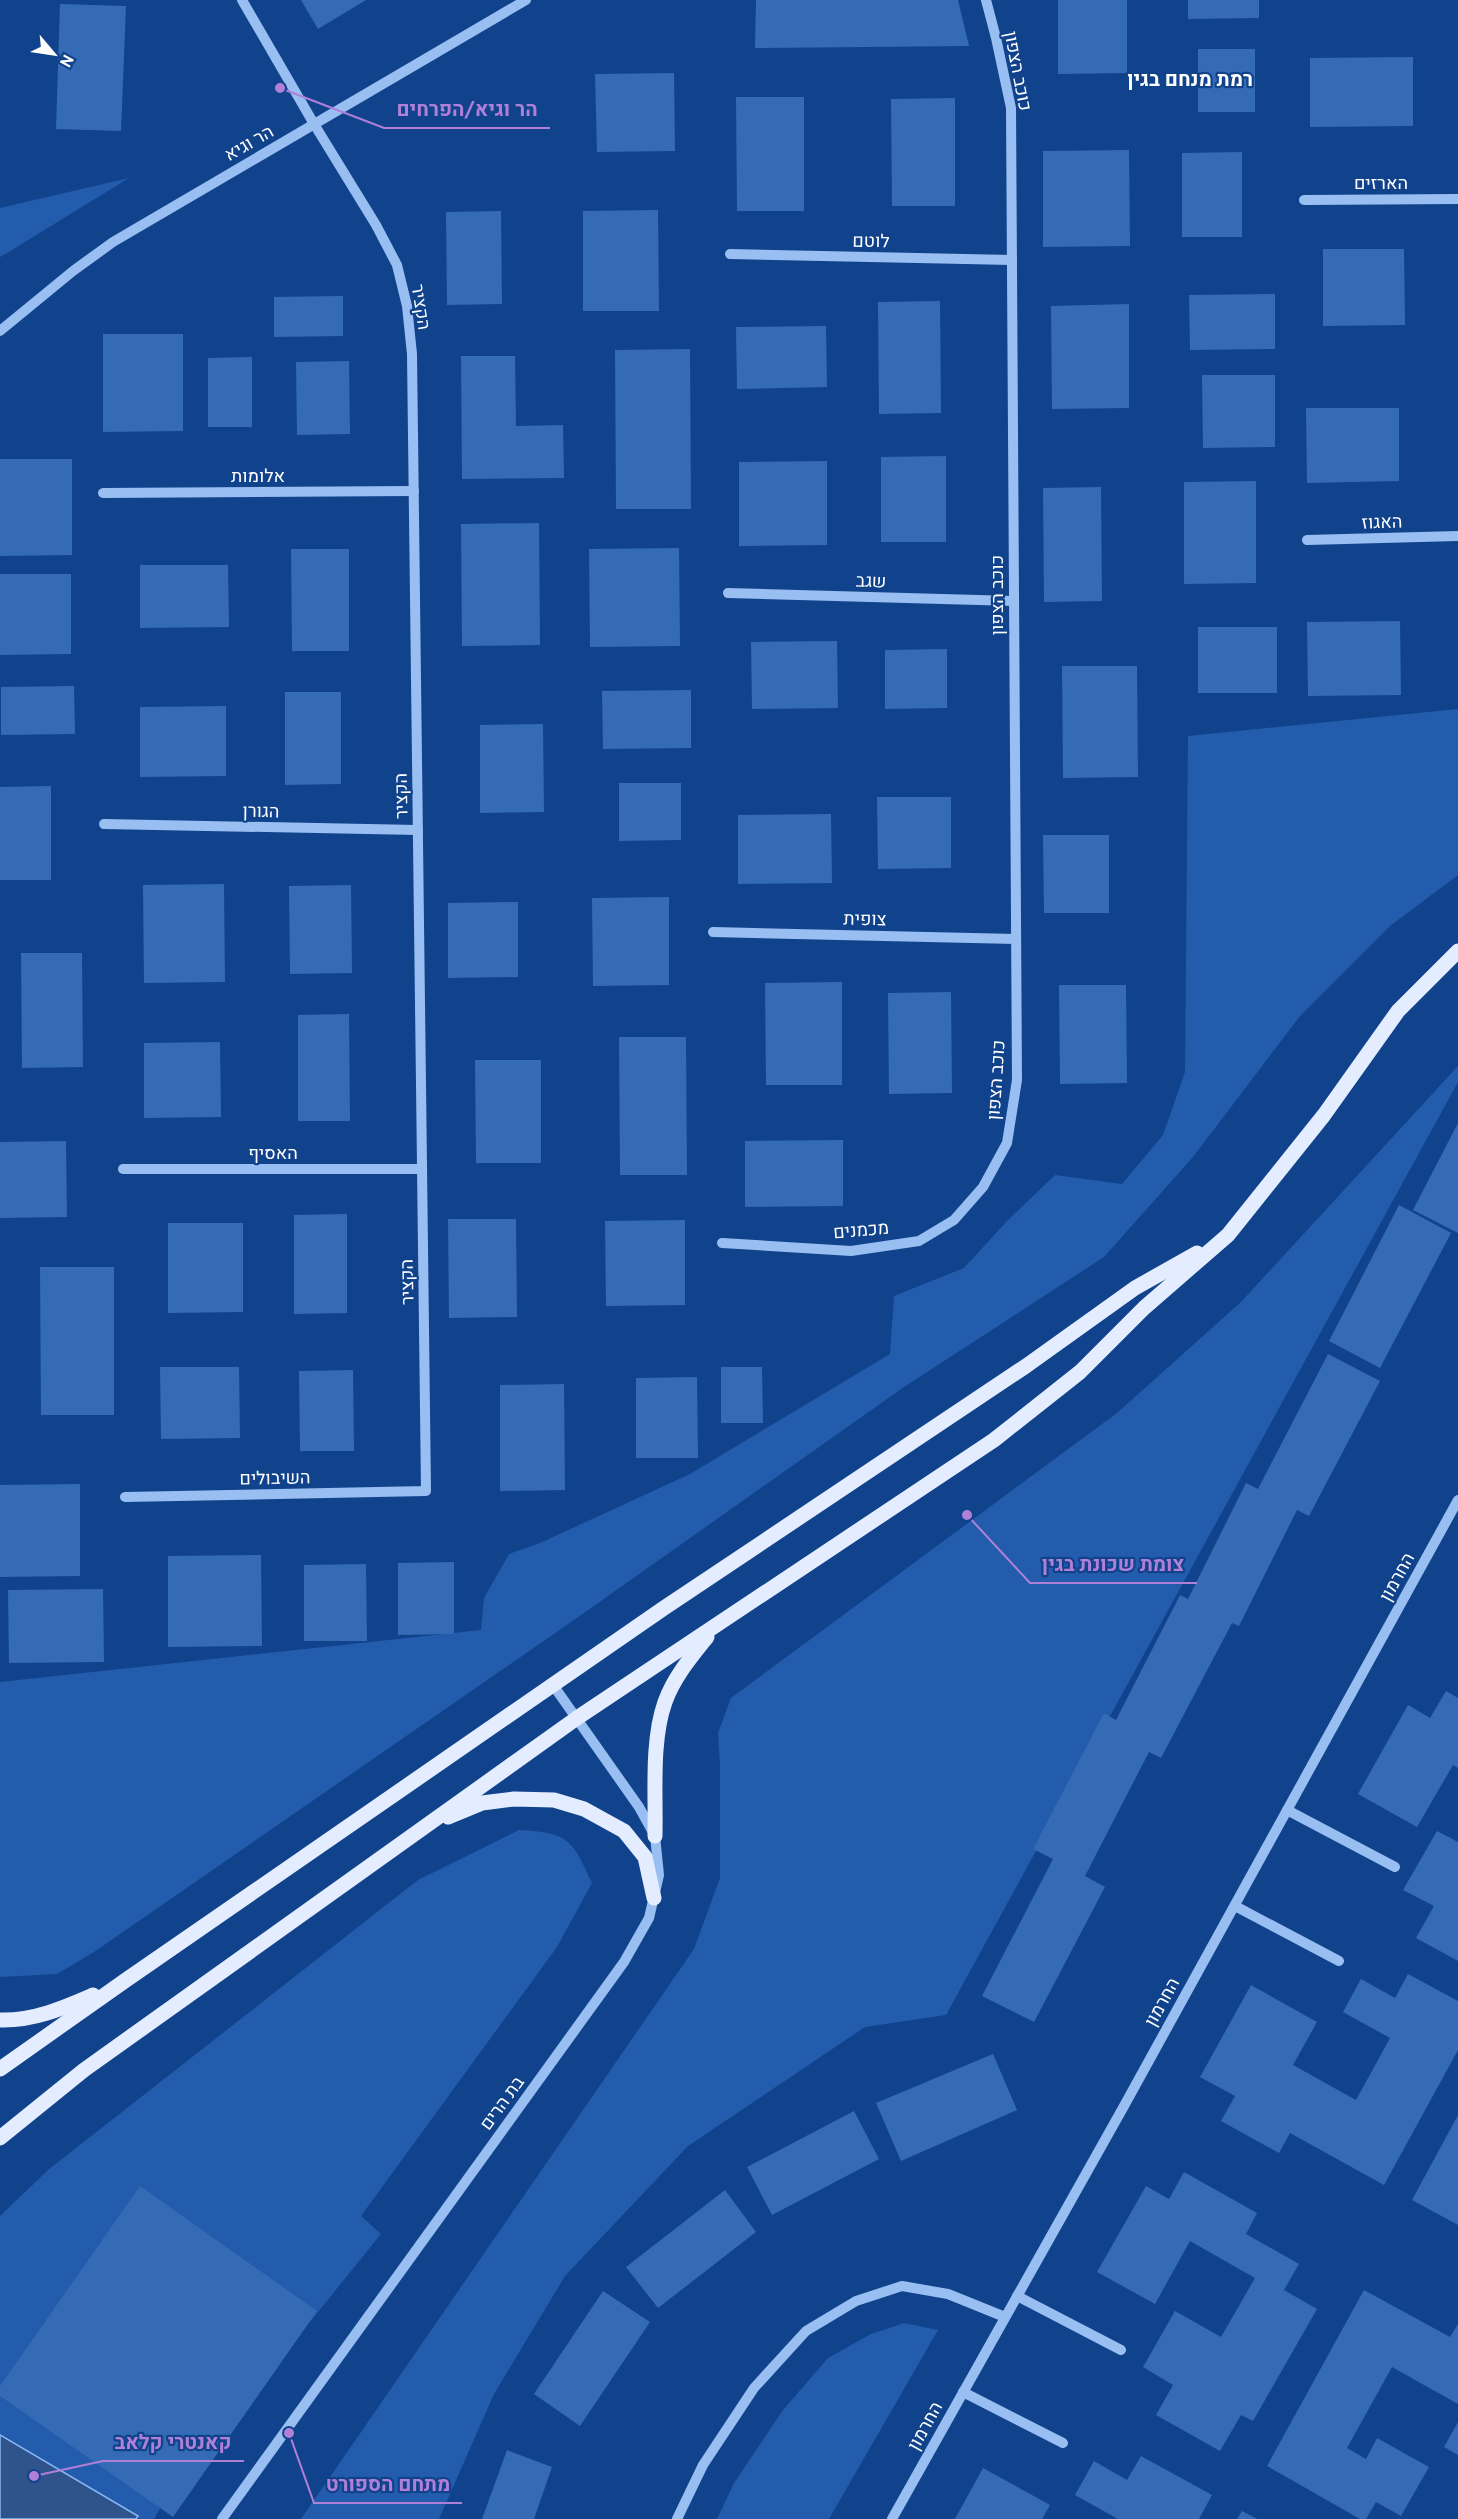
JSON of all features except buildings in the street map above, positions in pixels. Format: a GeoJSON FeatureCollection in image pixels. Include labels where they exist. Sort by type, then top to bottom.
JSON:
{"type":"FeatureCollection","features":[{"type":"Feature","properties":{"kind":"main road"},"geometry":{"type":"LineString","coordinates":[[0,2138],[84,2070],[577,1718],[994,1440],[1080,1372],[1144,1308],[1228,1235],[1324,1115],[1398,1011],[1458,951]]}},
{"type":"Feature","properties":{"kind":"main road"},"geometry":{"type":"LineString","coordinates":[[0,2069],[554,1685],[1026,1366],[1135,1288],[1228,1235]]}},
{"type":"Feature","properties":{"kind":"main road"},"geometry":{"type":"LineString","coordinates":[[655,1836],[658,1737],[665,1702],[682,1668],[718,1623]]}},
{"type":"Feature","properties":{"kind":"main road"},"geometry":{"type":"LineString","coordinates":[[426,1826],[482,1803],[514,1799],[554,1800],[584,1809],[624,1831],[645,1857],[654,1898]]}},
{"type":"Feature","properties":{"kind":"main road"},"geometry":{"type":"LineString","coordinates":[[0,2020],[14,2020],[55,2012],[126,1980]]}},
{"type":"Feature","properties":{"kind":"street","name":"הקציר"},"geometry":{"type":"LineString","coordinates":[[242,0],[376,225],[397,265],[406,306],[412,354],[426,1491]]}},
{"type":"Feature","properties":{"kind":"street","name":"הר וגיא"},"geometry":{"type":"LineString","coordinates":[[0,331],[41,296],[113,242],[526,0]]}},
{"type":"Feature","properties":{"kind":"street","name":"כוכב הצפון"},"geometry":{"type":"LineString","coordinates":[[983,1187],[1007,1143],[1017,1080],[1011,108],[986,0]]}},
{"type":"Feature","properties":{"kind":"street","name":"הארזים"},"geometry":{"type":"LineString","coordinates":[[1304,200],[1458,200]]}},
{"type":"Feature","properties":{"kind":"street","name":"לוטם"},"geometry":{"type":"LineString","coordinates":[[730,255],[1012,260]]}},
{"type":"Feature","properties":{"kind":"street","name":"אלומות"},"geometry":{"type":"LineString","coordinates":[[103,493],[414,491]]}},
{"type":"Feature","properties":{"kind":"street","name":"האגוז"},"geometry":{"type":"LineString","coordinates":[[1307,540],[1458,536]]}},
{"type":"Feature","properties":{"kind":"street","name":"שגב"},"geometry":{"type":"LineString","coordinates":[[728,593],[1014,601]]}},
{"type":"Feature","properties":{"kind":"street","name":"הגורן"},"geometry":{"type":"LineString","coordinates":[[104,824],[418,830]]}},
{"type":"Feature","properties":{"kind":"street","name":"צופית"},"geometry":{"type":"LineString","coordinates":[[713,932],[1016,939]]}},
{"type":"Feature","properties":{"kind":"street","name":"האסיף"},"geometry":{"type":"LineString","coordinates":[[123,1169],[422,1169]]}},
{"type":"Feature","properties":{"kind":"street","name":"מכמנים"},"geometry":{"type":"LineString","coordinates":[[722,1243],[852,1251],[919,1241],[954,1220],[983,1187]]}},
{"type":"Feature","properties":{"kind":"street","name":"השיבולים"},"geometry":{"type":"LineString","coordinates":[[125,1497],[426,1491]]}},
{"type":"Feature","properties":{"kind":"street","name":"החרמון"},"geometry":{"type":"LineString","coordinates":[[892,2519],[1235,1906],[1458,1500]]}},
{"type":"Feature","properties":{"kind":"street","name":"בת הרים"},"geometry":{"type":"LineString","coordinates":[[222,2519],[624,1962],[649,1918],[658,1875],[655,1836],[639,1807],[554,1685]]}},
{"type":"Feature","properties":{"kind":"street"},"geometry":{"type":"LineString","coordinates":[[1287,1810],[1395,1867]]}},
{"type":"Feature","properties":{"kind":"street"},"geometry":{"type":"LineString","coordinates":[[1235,1906],[1339,1960]]}},
{"type":"Feature","properties":{"kind":"street"},"geometry":{"type":"LineString","coordinates":[[677,2519],[703,2465],[754,2388],[806,2331],[856,2301],[902,2286],[948,2294],[1005,2317]]}},
{"type":"Feature","properties":{"kind":"street"},"geometry":{"type":"LineString","coordinates":[[1017,2296],[1121,2350]]}},
{"type":"Feature","properties":{"kind":"street"},"geometry":{"type":"LineString","coordinates":[[963,2392],[1063,2443]]}},
{"type":"Feature","properties":{"kind":"shaded area"},"geometry":{"type":"Polygon","coordinates":[[[129,178],[7,253],[0,257],[0,208],[129,178]]]}},
{"type":"Feature","properties":{"kind":"shaded area"},"geometry":{"type":"Polygon","coordinates":[[[1458,709],[1458,875],[1390,926],[1300,1016],[1193,1157],[1104,1257],[904,1387],[574,1620],[94,1952],[57,1974],[0,1977],[0,1682],[481,1630],[484,1598],[509,1554],[540,1543],[690,1474],[890,1354],[894,1296],[964,1268],[1007,1221],[1055,1175],[1122,1184],[1163,1135],[1185,1072],[1188,736],[1458,709]]]}},
{"type":"Feature","properties":{"kind":"shaded area"},"geometry":{"type":"Polygon","coordinates":[[[1458,1066],[1458,1082],[946,2015],[865,2027],[688,2146],[565,2276],[494,2394],[439,2519],[301,2519],[694,1949],[720,1878],[718,1733],[731,1698],[1117,1413],[1241,1302],[1458,1066]]]}},
{"type":"Feature","properties":{"kind":"shaded area"},"geometry":{"type":"Polygon","coordinates":[[[519,1830],[549,1833],[567,1841],[579,1857],[592,1883],[557,1947],[361,2216],[381,2234],[162,2505],[154,2519],[0,2519],[0,2216],[48,2170],[418,1880],[519,1830]]]}},
{"type":"Feature","properties":{"kind":"shaded area"},"geometry":{"type":"Polygon","coordinates":[[[904,2323],[938,2330],[829,2519],[717,2519],[734,2483],[783,2410],[828,2358],[871,2334],[904,2323]]]}},
{"type":"Feature","properties":{"kind":"shaded area"},"geometry":{"type":"Polygon","coordinates":[[[0,2435],[138,2516],[136,2519],[0,2519],[0,2435]]]}},
{"type":"Feature","properties":{"kind":"place","name":"הר וגיא/הפרחים"},"geometry":{"type":"Point","coordinates":[280,88]}},
{"type":"Feature","properties":{"kind":"place","name":"צומת שכונת בגין"},"geometry":{"type":"Point","coordinates":[967,1515]}},
{"type":"Feature","properties":{"kind":"place","name":"מתחם הספורט"},"geometry":{"type":"Point","coordinates":[289,2433]}},
{"type":"Feature","properties":{"kind":"place","name":"קאנטרי קלאב"},"geometry":{"type":"Point","coordinates":[34,2476]}},
{"type":"Feature","properties":{"kind":"district","name":"רמת מנחם בגין"},"geometry":{"type":"Point","coordinates":[1190,79]}}]}
